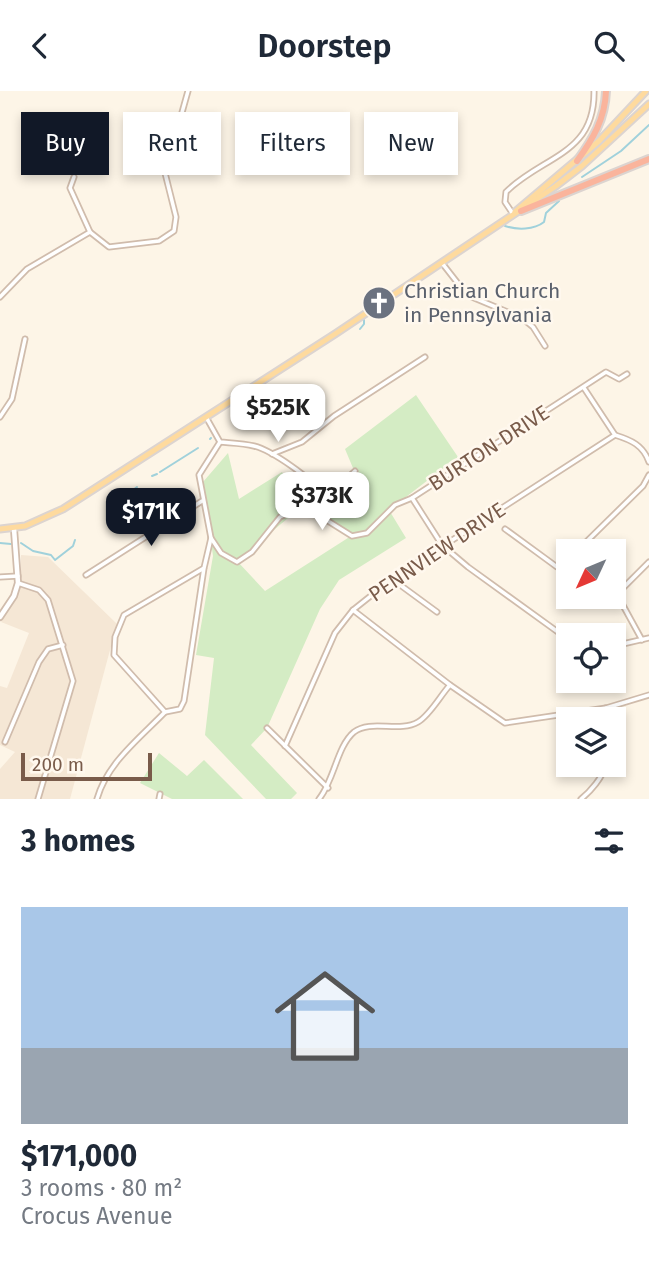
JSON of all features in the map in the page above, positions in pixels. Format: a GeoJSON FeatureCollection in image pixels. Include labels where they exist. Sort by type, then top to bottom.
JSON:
{"type":"FeatureCollection","features":[{"type":"Feature","properties":{"kind":"highway"},"geometry":{"type":"LineString","coordinates":[[577,161],[600,125],[606,91]]}},
{"type":"Feature","properties":{"kind":"highway"},"geometry":{"type":"LineString","coordinates":[[521,211],[649,159]]}},
{"type":"Feature","properties":{"kind":"main road"},"geometry":{"type":"LineString","coordinates":[[0,529],[14,529],[63,509],[442,263],[513,214],[577,161],[646,91]]}},
{"type":"Feature","properties":{"kind":"main road"},"geometry":{"type":"LineString","coordinates":[[513,214],[521,211],[582,166],[649,104]]}},
{"type":"Feature","properties":{"kind":"street"},"geometry":{"type":"LineString","coordinates":[[74,177],[70,188],[90,232],[109,247],[159,241],[174,230],[176,217],[165,173],[188,91]]}},
{"type":"Feature","properties":{"kind":"street"},"geometry":{"type":"LineString","coordinates":[[513,214],[505,200],[506,192],[566,152],[580,138],[591,117],[594,91]]}},
{"type":"Feature","properties":{"kind":"street"},"geometry":{"type":"LineString","coordinates":[[0,297],[27,269],[90,232]]}},
{"type":"Feature","properties":{"kind":"street"},"geometry":{"type":"LineString","coordinates":[[442,263],[467,295],[522,318],[533,327],[545,346]]}},
{"type":"Feature","properties":{"kind":"street"},"geometry":{"type":"LineString","coordinates":[[0,417],[12,399],[24,339]]}},
{"type":"Feature","properties":{"kind":"street"},"geometry":{"type":"LineString","coordinates":[[272,454],[302,442],[334,416],[425,357]]}},
{"type":"Feature","properties":{"kind":"street","name":"BURTON DRIVE"},"geometry":{"type":"LineString","coordinates":[[304,506],[352,536],[367,533],[395,505],[412,498],[606,372],[619,379],[627,374]]}},
{"type":"Feature","properties":{"kind":"street"},"geometry":{"type":"LineString","coordinates":[[584,387],[615,435],[631,440],[641,447],[649,462]]}},
{"type":"Feature","properties":{"kind":"street"},"geometry":{"type":"LineString","coordinates":[[206,417],[220,442]]}},
{"type":"Feature","properties":{"kind":"street","name":"PENNVIEW DRIVE"},"geometry":{"type":"LineString","coordinates":[[285,746],[335,633],[353,610],[442,545],[615,435]]}},
{"type":"Feature","properties":{"kind":"street"},"geometry":{"type":"LineString","coordinates":[[220,442],[250,444],[272,454],[315,484],[320,494]]}},
{"type":"Feature","properties":{"kind":"street"},"geometry":{"type":"LineString","coordinates":[[220,442],[199,475],[211,538],[221,553],[237,562],[252,552],[280,517],[304,506],[355,471]]}},
{"type":"Feature","properties":{"kind":"street"},"geometry":{"type":"LineString","coordinates":[[590,539],[643,486],[649,475]]}},
{"type":"Feature","properties":{"kind":"street"},"geometry":{"type":"LineString","coordinates":[[412,498],[442,545],[556,630]]}},
{"type":"Feature","properties":{"kind":"street"},"geometry":{"type":"LineString","coordinates":[[86,575],[203,501]]}},
{"type":"Feature","properties":{"kind":"street"},"geometry":{"type":"LineString","coordinates":[[0,617],[14,596],[18,583],[14,529]]}},
{"type":"Feature","properties":{"kind":"street"},"geometry":{"type":"LineString","coordinates":[[505,529],[556,566]]}},
{"type":"Feature","properties":{"kind":"street"},"geometry":{"type":"LineString","coordinates":[[97,799],[100,786],[111,766],[165,712],[180,709],[184,702],[211,538]]}},
{"type":"Feature","properties":{"kind":"street"},"geometry":{"type":"LineString","coordinates":[[626,582],[649,562]]}},
{"type":"Feature","properties":{"kind":"street"},"geometry":{"type":"LineString","coordinates":[[165,712],[114,655],[115,637],[124,615],[204,568]]}},
{"type":"Feature","properties":{"kind":"street"},"geometry":{"type":"LineString","coordinates":[[0,577],[18,576]]}},
{"type":"Feature","properties":{"kind":"street"},"geometry":{"type":"LineString","coordinates":[[392,579],[437,611]]}},
{"type":"Feature","properties":{"kind":"street"},"geometry":{"type":"LineString","coordinates":[[18,583],[35,587],[45,595],[73,681],[38,799]]}},
{"type":"Feature","properties":{"kind":"street"},"geometry":{"type":"LineString","coordinates":[[626,609],[642,640]]}},
{"type":"Feature","properties":{"kind":"street"},"geometry":{"type":"LineString","coordinates":[[353,610],[450,685],[505,723],[556,715]]}},
{"type":"Feature","properties":{"kind":"street"},"geometry":{"type":"LineString","coordinates":[[626,643],[649,638]]}},
{"type":"Feature","properties":{"kind":"street"},"geometry":{"type":"LineString","coordinates":[[5,741],[39,662],[48,649],[63,645]]}},
{"type":"Feature","properties":{"kind":"street"},"geometry":{"type":"LineString","coordinates":[[319,799],[327,788],[352,733],[360,729],[406,726],[418,722],[450,685]]}},
{"type":"Feature","properties":{"kind":"street"},"geometry":{"type":"LineString","coordinates":[[609,707],[649,695]]}},
{"type":"Feature","properties":{"kind":"street"},"geometry":{"type":"LineString","coordinates":[[267,728],[327,788]]}},
{"type":"Feature","properties":{"kind":"street"},"geometry":{"type":"LineString","coordinates":[[581,799],[600,777]]}},
{"type":"Feature","properties":{"kind":"shaded area"},"geometry":{"type":"Polygon","coordinates":[[[21,555],[48,557],[117,624],[70,799],[0,799],[0,769],[15,752],[0,745],[0,686],[7,688],[29,633],[1,622],[17,596],[21,555]]]}},
{"type":"Feature","properties":{"kind":"green space"},"geometry":{"type":"Polygon","coordinates":[[[416,395],[458,457],[389,510],[406,538],[339,580],[320,609],[267,728],[251,745],[297,793],[291,799],[266,799],[205,735],[214,658],[196,655],[213,556],[203,482],[228,453],[239,499],[282,472],[301,507],[237,561],[265,591],[351,536],[312,504],[358,480],[345,449],[416,395]]]}},
{"type":"Feature","properties":{"kind":"green space"},"geometry":{"type":"Polygon","coordinates":[[[159,753],[187,776],[204,760],[243,799],[172,799],[140,783],[159,753]]]}},
{"type":"Feature","properties":{"kind":"waterway"},"geometry":{"type":"LineString","coordinates":[[582,177],[621,151],[649,125]]}},
{"type":"Feature","properties":{"kind":"waterway"},"geometry":{"type":"LineString","coordinates":[[505,226],[525,229],[540,225],[544,222],[546,213],[559,201]]}},
{"type":"Feature","properties":{"kind":"waterway"},"geometry":{"type":"LineString","coordinates":[[363,312],[368,307]]}},
{"type":"Feature","properties":{"kind":"waterway"},"geometry":{"type":"LineString","coordinates":[[360,329],[364,320]]}},
{"type":"Feature","properties":{"kind":"waterway"},"geometry":{"type":"LineString","coordinates":[[256,416],[277,405],[277,387]]}},
{"type":"Feature","properties":{"kind":"waterway"},"geometry":{"type":"LineString","coordinates":[[160,472],[198,448]]}},
{"type":"Feature","properties":{"kind":"waterway"},"geometry":{"type":"LineString","coordinates":[[152,476],[157,474]]}},
{"type":"Feature","properties":{"kind":"waterway"},"geometry":{"type":"LineString","coordinates":[[133,490],[137,487]]}},
{"type":"Feature","properties":{"kind":"waterway"},"geometry":{"type":"LineString","coordinates":[[21,543],[33,551],[51,555],[55,560],[73,546],[75,540]]}},
{"type":"Feature","properties":{"kind":"waterway"},"geometry":{"type":"LineString","coordinates":[[0,543],[11,544]]}},
{"type":"Feature","properties":{"kind":"place","name":"Christian Church in Pennsylvania"},"geometry":{"type":"Point","coordinates":[379,303]}}]}
